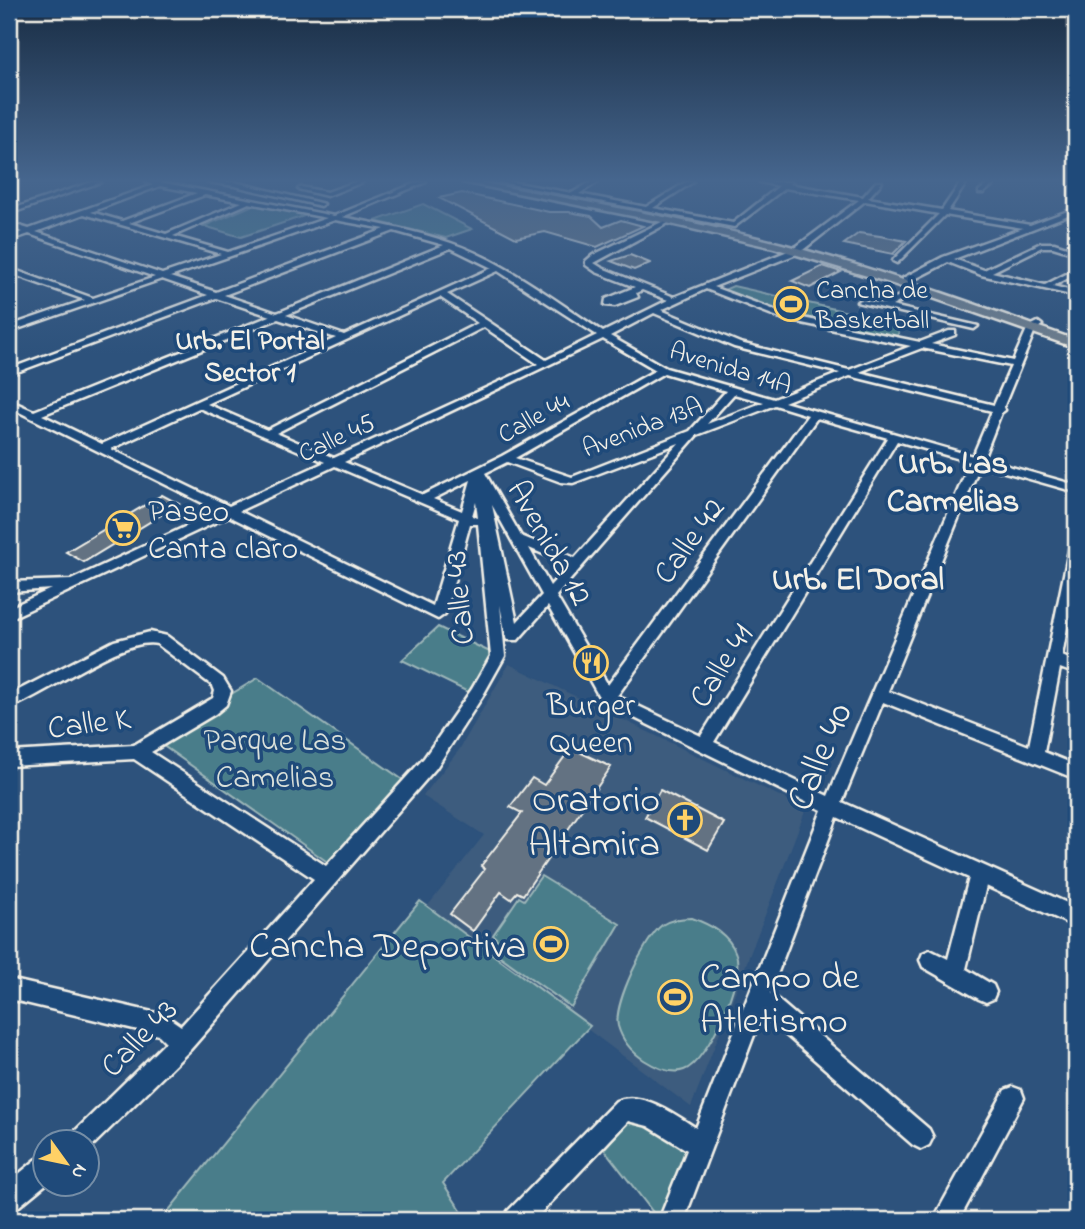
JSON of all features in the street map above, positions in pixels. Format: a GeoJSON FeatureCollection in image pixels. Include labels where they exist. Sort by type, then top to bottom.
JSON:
{"type":"FeatureCollection","features":[{"type":"Feature","properties":{"kind":"main road"},"geometry":{"type":"LineString","coordinates":[[760,239],[804,248],[916,289],[1076,338]]}},
{"type":"Feature","properties":{"kind":"main road"},"geometry":{"type":"LineString","coordinates":[[771,240],[906,279],[1076,344]]}},
{"type":"Feature","properties":{"kind":"street"},"geometry":{"type":"LineString","coordinates":[[52,239],[344,338]]}},
{"type":"Feature","properties":{"kind":"street"},"geometry":{"type":"LineString","coordinates":[[178,239],[231,255]]}},
{"type":"Feature","properties":{"kind":"street"},"geometry":{"type":"LineString","coordinates":[[10,329],[275,239]]}},
{"type":"Feature","properties":{"kind":"street"},"geometry":{"type":"LineString","coordinates":[[9,372],[367,239]]}},
{"type":"Feature","properties":{"kind":"street","name":"Avenida 14A"},"geometry":{"type":"LineString","coordinates":[[431,239],[451,245],[498,268],[604,336],[663,370],[1076,488]]}},
{"type":"Feature","properties":{"kind":"street"},"geometry":{"type":"LineString","coordinates":[[631,239],[589,263],[594,268],[679,300]]}},
{"type":"Feature","properties":{"kind":"street","name":"Calle 45"},"geometry":{"type":"LineString","coordinates":[[9,614],[679,300],[804,248],[815,239]]}},
{"type":"Feature","properties":{"kind":"street"},"geometry":{"type":"LineString","coordinates":[[897,261],[918,239]]}},
{"type":"Feature","properties":{"kind":"street"},"geometry":{"type":"LineString","coordinates":[[906,279],[949,258],[998,239]]}},
{"type":"Feature","properties":{"kind":"street"},"geometry":{"type":"LineString","coordinates":[[987,271],[1046,244],[1076,252]]}},
{"type":"Feature","properties":{"kind":"street"},"geometry":{"type":"LineString","coordinates":[[34,415],[451,245]]}},
{"type":"Feature","properties":{"kind":"street"},"geometry":{"type":"LineString","coordinates":[[949,258],[987,271],[1076,294]]}},
{"type":"Feature","properties":{"kind":"street"},"geometry":{"type":"LineString","coordinates":[[103,447],[498,268]]}},
{"type":"Feature","properties":{"kind":"street"},"geometry":{"type":"LineString","coordinates":[[9,270],[95,301]]}},
{"type":"Feature","properties":{"kind":"street"},"geometry":{"type":"LineString","coordinates":[[1046,287],[1076,271]]}},
{"type":"Feature","properties":{"kind":"street"},"geometry":{"type":"LineString","coordinates":[[630,293],[643,287]]}},
{"type":"Feature","properties":{"kind":"street"},"geometry":{"type":"LineString","coordinates":[[709,288],[786,317],[1017,365]]}},
{"type":"Feature","properties":{"kind":"street"},"geometry":{"type":"LineString","coordinates":[[885,307],[916,289]]}},
{"type":"Feature","properties":{"kind":"street"},"geometry":{"type":"LineString","coordinates":[[441,294],[545,364]]}},
{"type":"Feature","properties":{"kind":"street"},"geometry":{"type":"LineString","coordinates":[[861,302],[974,326]]}},
{"type":"Feature","properties":{"kind":"street"},"geometry":{"type":"LineString","coordinates":[[656,311],[725,341],[1000,410]]}},
{"type":"Feature","properties":{"kind":"street"},"geometry":{"type":"LineString","coordinates":[[267,434],[484,323]]}},
{"type":"Feature","properties":{"kind":"street","name":"Calle 40"},"geometry":{"type":"LineString","coordinates":[[672,1220],[832,806],[1034,327]]}},
{"type":"Feature","properties":{"kind":"street","name":"Avenida 13A"},"geometry":{"type":"LineString","coordinates":[[506,458],[565,480],[573,480],[952,333]]}},
{"type":"Feature","properties":{"kind":"street"},"geometry":{"type":"LineString","coordinates":[[860,377],[886,338]]}},
{"type":"Feature","properties":{"kind":"street","name":"Calle 44"},"geometry":{"type":"LineString","coordinates":[[423,500],[506,458],[663,370]]}},
{"type":"Feature","properties":{"kind":"street","name":"Calle 43"},"geometry":{"type":"LineString","coordinates":[[479,472],[513,636],[732,390]]}},
{"type":"Feature","properties":{"kind":"street","name":"Avenida 12"},"geometry":{"type":"LineString","coordinates":[[9,403],[438,614],[479,472]]}},
{"type":"Feature","properties":{"kind":"street"},"geometry":{"type":"LineString","coordinates":[[198,404],[578,564]]}},
{"type":"Feature","properties":{"kind":"street","name":"Calle 42"},"geometry":{"type":"LineString","coordinates":[[607,698],[814,414]]}},
{"type":"Feature","properties":{"kind":"street","name":"Calle 41"},"geometry":{"type":"LineString","coordinates":[[705,743],[894,437]]}},
{"type":"Feature","properties":{"kind":"street","name":"Avenida 12"},"geometry":{"type":"LineString","coordinates":[[479,472],[607,698]]}},
{"type":"Feature","properties":{"kind":"street","name":"Calle 43"},"geometry":{"type":"LineString","coordinates":[[94,1128],[181,1042],[430,763],[498,656],[479,472]]}},
{"type":"Feature","properties":{"kind":"street"},"geometry":{"type":"LineString","coordinates":[[1035,755],[1053,659],[1073,579],[1076,545]]}},
{"type":"Feature","properties":{"kind":"street"},"geometry":{"type":"LineString","coordinates":[[9,587],[78,582]]}},
{"type":"Feature","properties":{"kind":"street","name":"Calle K"},"geometry":{"type":"LineString","coordinates":[[9,702],[119,645],[150,636],[162,640],[218,682],[223,691],[220,701],[209,710],[137,752],[9,759]]}},
{"type":"Feature","properties":{"kind":"street"},"geometry":{"type":"LineString","coordinates":[[1053,659],[1076,667]]}},
{"type":"Feature","properties":{"kind":"street"},"geometry":{"type":"LineString","coordinates":[[880,694],[1076,772]]}},
{"type":"Feature","properties":{"kind":"street"},"geometry":{"type":"LineString","coordinates":[[607,698],[832,806],[1076,917]]}},
{"type":"Feature","properties":{"kind":"street"},"geometry":{"type":"LineString","coordinates":[[137,752],[327,877]]}},
{"type":"Feature","properties":{"kind":"street"},"geometry":{"type":"LineString","coordinates":[[954,974],[980,873]]}},
{"type":"Feature","properties":{"kind":"street"},"geometry":{"type":"LineString","coordinates":[[930,960],[986,992]]}},
{"type":"Feature","properties":{"kind":"street"},"geometry":{"type":"LineString","coordinates":[[9,989],[165,1026],[181,1042]]}},
{"type":"Feature","properties":{"kind":"street"},"geometry":{"type":"LineString","coordinates":[[760,998],[921,1137]]}},
{"type":"Feature","properties":{"kind":"street"},"geometry":{"type":"LineString","coordinates":[[945,1220],[1013,1098]]}},
{"type":"Feature","properties":{"kind":"street"},"geometry":{"type":"LineString","coordinates":[[517,1220],[624,1109],[640,1109],[701,1146]]}},
{"type":"Feature","properties":{"kind":"street"},"geometry":{"type":"LineString","coordinates":[[9,1198],[32,1179]]}},
{"type":"Feature","properties":{"kind":"shaded area"},"geometry":{"type":"Polygon","coordinates":[[[509,664],[806,809],[691,1107],[426,908],[484,835],[423,796],[459,750],[509,664]]]}},
{"type":"Feature","properties":{"kind":"green space"},"geometry":{"type":"Polygon","coordinates":[[[733,286],[901,324],[897,338],[787,315],[724,290],[733,286]]]}},
{"type":"Feature","properties":{"kind":"green space"},"geometry":{"type":"Polygon","coordinates":[[[438,627],[494,654],[470,693],[402,660],[438,627]]]}},
{"type":"Feature","properties":{"kind":"green space","name":"Parque Las Camelias"},"geometry":{"type":"Polygon","coordinates":[[[258,678],[410,785],[336,868],[155,740],[258,678]]]}},
{"type":"Feature","properties":{"kind":"green space","name":"Cancha Deportiva"},"geometry":{"type":"Polygon","coordinates":[[[541,876],[620,924],[571,1007],[490,949],[497,939],[493,935],[519,897],[524,900],[541,876]]]}},
{"type":"Feature","properties":{"kind":"green space"},"geometry":{"type":"Polygon","coordinates":[[[420,901],[590,1026],[443,1183],[467,1220],[161,1220],[420,901]]]}},
{"type":"Feature","properties":{"kind":"green space","name":"Campo de Atletismo"},"geometry":{"type":"Polygon","coordinates":[[[692,918],[712,927],[729,941],[736,954],[735,981],[722,1018],[704,1052],[684,1070],[668,1071],[648,1063],[625,1041],[618,1026],[620,1003],[639,957],[655,932],[669,921],[692,918]]]}},
{"type":"Feature","properties":{"kind":"green space"},"geometry":{"type":"Polygon","coordinates":[[[642,1105],[699,1142],[669,1220],[659,1220],[604,1149],[642,1105]]]}},
{"type":"Feature","properties":{"kind":"building"},"geometry":{"type":"Polygon","coordinates":[[[570,239],[614,239],[597,247],[570,239]]]}},
{"type":"Feature","properties":{"kind":"building"},"geometry":{"type":"Polygon","coordinates":[[[850,239],[906,241],[893,254],[844,244],[850,239]]]}},
{"type":"Feature","properties":{"kind":"building"},"geometry":{"type":"Polygon","coordinates":[[[630,255],[650,263],[634,270],[611,261],[630,255]]]}},
{"type":"Feature","properties":{"kind":"building"},"geometry":{"type":"Polygon","coordinates":[[[823,266],[841,272],[810,288],[792,281],[823,266]]]}},
{"type":"Feature","properties":{"kind":"building","name":"Paseo Canta claro"},"geometry":{"type":"Polygon","coordinates":[[[162,495],[179,504],[84,562],[66,552],[162,495]]]}},
{"type":"Feature","properties":{"kind":"building"},"geometry":{"type":"Polygon","coordinates":[[[571,748],[611,767],[523,895],[517,892],[511,899],[501,892],[473,931],[450,914],[485,869],[481,866],[522,813],[510,807],[532,778],[544,785],[571,748]]]}},
{"type":"Feature","properties":{"kind":"building","name":"Oratorio Altamira"},"geometry":{"type":"Polygon","coordinates":[[[660,790],[724,823],[708,850],[645,817],[660,790]]]}},
{"type":"Feature","properties":{"kind":"place","name":"Cancha de Basketball"},"geometry":{"type":"Point","coordinates":[791,304]}},
{"type":"Feature","properties":{"kind":"place","name":"Paseo Canta claro"},"geometry":{"type":"Point","coordinates":[123,528]}},
{"type":"Feature","properties":{"kind":"place","name":"Burger Queen"},"geometry":{"type":"Point","coordinates":[591,663]}},
{"type":"Feature","properties":{"kind":"place","name":"Oratorio Altamira"},"geometry":{"type":"Point","coordinates":[685,820]}},
{"type":"Feature","properties":{"kind":"place","name":"Cancha Deportiva"},"geometry":{"type":"Point","coordinates":[551,944]}},
{"type":"Feature","properties":{"kind":"place","name":"Campo de Atletismo"},"geometry":{"type":"Point","coordinates":[675,997]}},
{"type":"Feature","properties":{"kind":"district","name":"Urb. El Portal Sector 1"},"geometry":{"type":"Point","coordinates":[250,355]}},
{"type":"Feature","properties":{"kind":"district","name":"Urb. Las Carmelias"},"geometry":{"type":"Point","coordinates":[953,480]}},
{"type":"Feature","properties":{"kind":"district","name":"Urb. El Doral"},"geometry":{"type":"Point","coordinates":[858,577]}}]}
